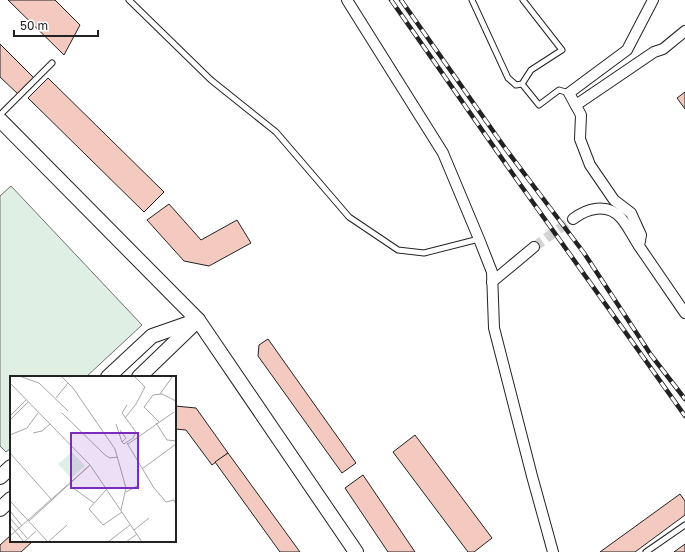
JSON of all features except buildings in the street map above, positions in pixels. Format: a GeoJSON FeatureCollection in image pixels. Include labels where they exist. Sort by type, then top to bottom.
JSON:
{"type":"FeatureCollection","features":[{"type":"Feature","properties":{"kind":"main road"},"geometry":{"type":"LineString","coordinates":[[0,120],[198,320],[356,552]]}},
{"type":"Feature","properties":{"kind":"main road"},"geometry":{"type":"LineString","coordinates":[[109,376],[152,336],[198,320]]}},
{"type":"Feature","properties":{"kind":"main road"},"geometry":{"type":"LineString","coordinates":[[140,376],[198,320]]}},
{"type":"Feature","properties":{"kind":"main road"},"geometry":{"type":"LineString","coordinates":[[0,477],[10,468]]}},
{"type":"Feature","properties":{"kind":"main road"},"geometry":{"type":"LineString","coordinates":[[0,510],[10,500]]}},
{"type":"Feature","properties":{"kind":"street"},"geometry":{"type":"LineString","coordinates":[[347,0],[443,153],[480,239],[492,272],[494,328],[553,552]]}},
{"type":"Feature","properties":{"kind":"street"},"geometry":{"type":"LineString","coordinates":[[639,246],[641,235],[631,213],[614,200],[590,165],[580,139],[581,115],[569,93],[626,50],[653,0]]}},
{"type":"Feature","properties":{"kind":"street"},"geometry":{"type":"LineString","coordinates":[[576,105],[654,52],[663,49],[685,31]]}},
{"type":"Feature","properties":{"kind":"street"},"geometry":{"type":"LineString","coordinates":[[573,219],[581,213],[591,209],[601,208],[611,211],[620,217],[685,313]]}},
{"type":"Feature","properties":{"kind":"street"},"geometry":{"type":"LineString","coordinates":[[492,282],[534,247]]}},
{"type":"Feature","properties":{"kind":"lane"},"geometry":{"type":"LineString","coordinates":[[129,0],[211,80],[276,132],[349,217],[398,250],[424,254],[480,239]]}},
{"type":"Feature","properties":{"kind":"lane"},"geometry":{"type":"LineString","coordinates":[[472,0],[508,78],[516,86],[522,84],[531,70],[562,50],[522,0]]}},
{"type":"Feature","properties":{"kind":"lane"},"geometry":{"type":"LineString","coordinates":[[0,115],[52,63]]}},
{"type":"Feature","properties":{"kind":"lane"},"geometry":{"type":"LineString","coordinates":[[522,84],[539,105],[559,90],[569,93]]}},
{"type":"Feature","properties":{"kind":"lane"},"geometry":{"type":"LineString","coordinates":[[646,552],[685,525]]}},
{"type":"Feature","properties":{"kind":"green space"},"geometry":{"type":"Polygon","coordinates":[[[11,186],[142,325],[87,376],[10,376],[10,449],[6,452],[0,446],[0,196],[11,186]]]}},
{"type":"Feature","properties":{"kind":"tunnel"},"geometry":{"type":"LineString","coordinates":[[534,247],[573,219]]}},
{"type":"Feature","properties":{"kind":"railway"},"geometry":{"type":"LineString","coordinates":[[391,0],[685,416]]}},
{"type":"Feature","properties":{"kind":"railway"},"geometry":{"type":"LineString","coordinates":[[401,0],[505,148],[584,253],[651,355],[685,399]]}}]}
